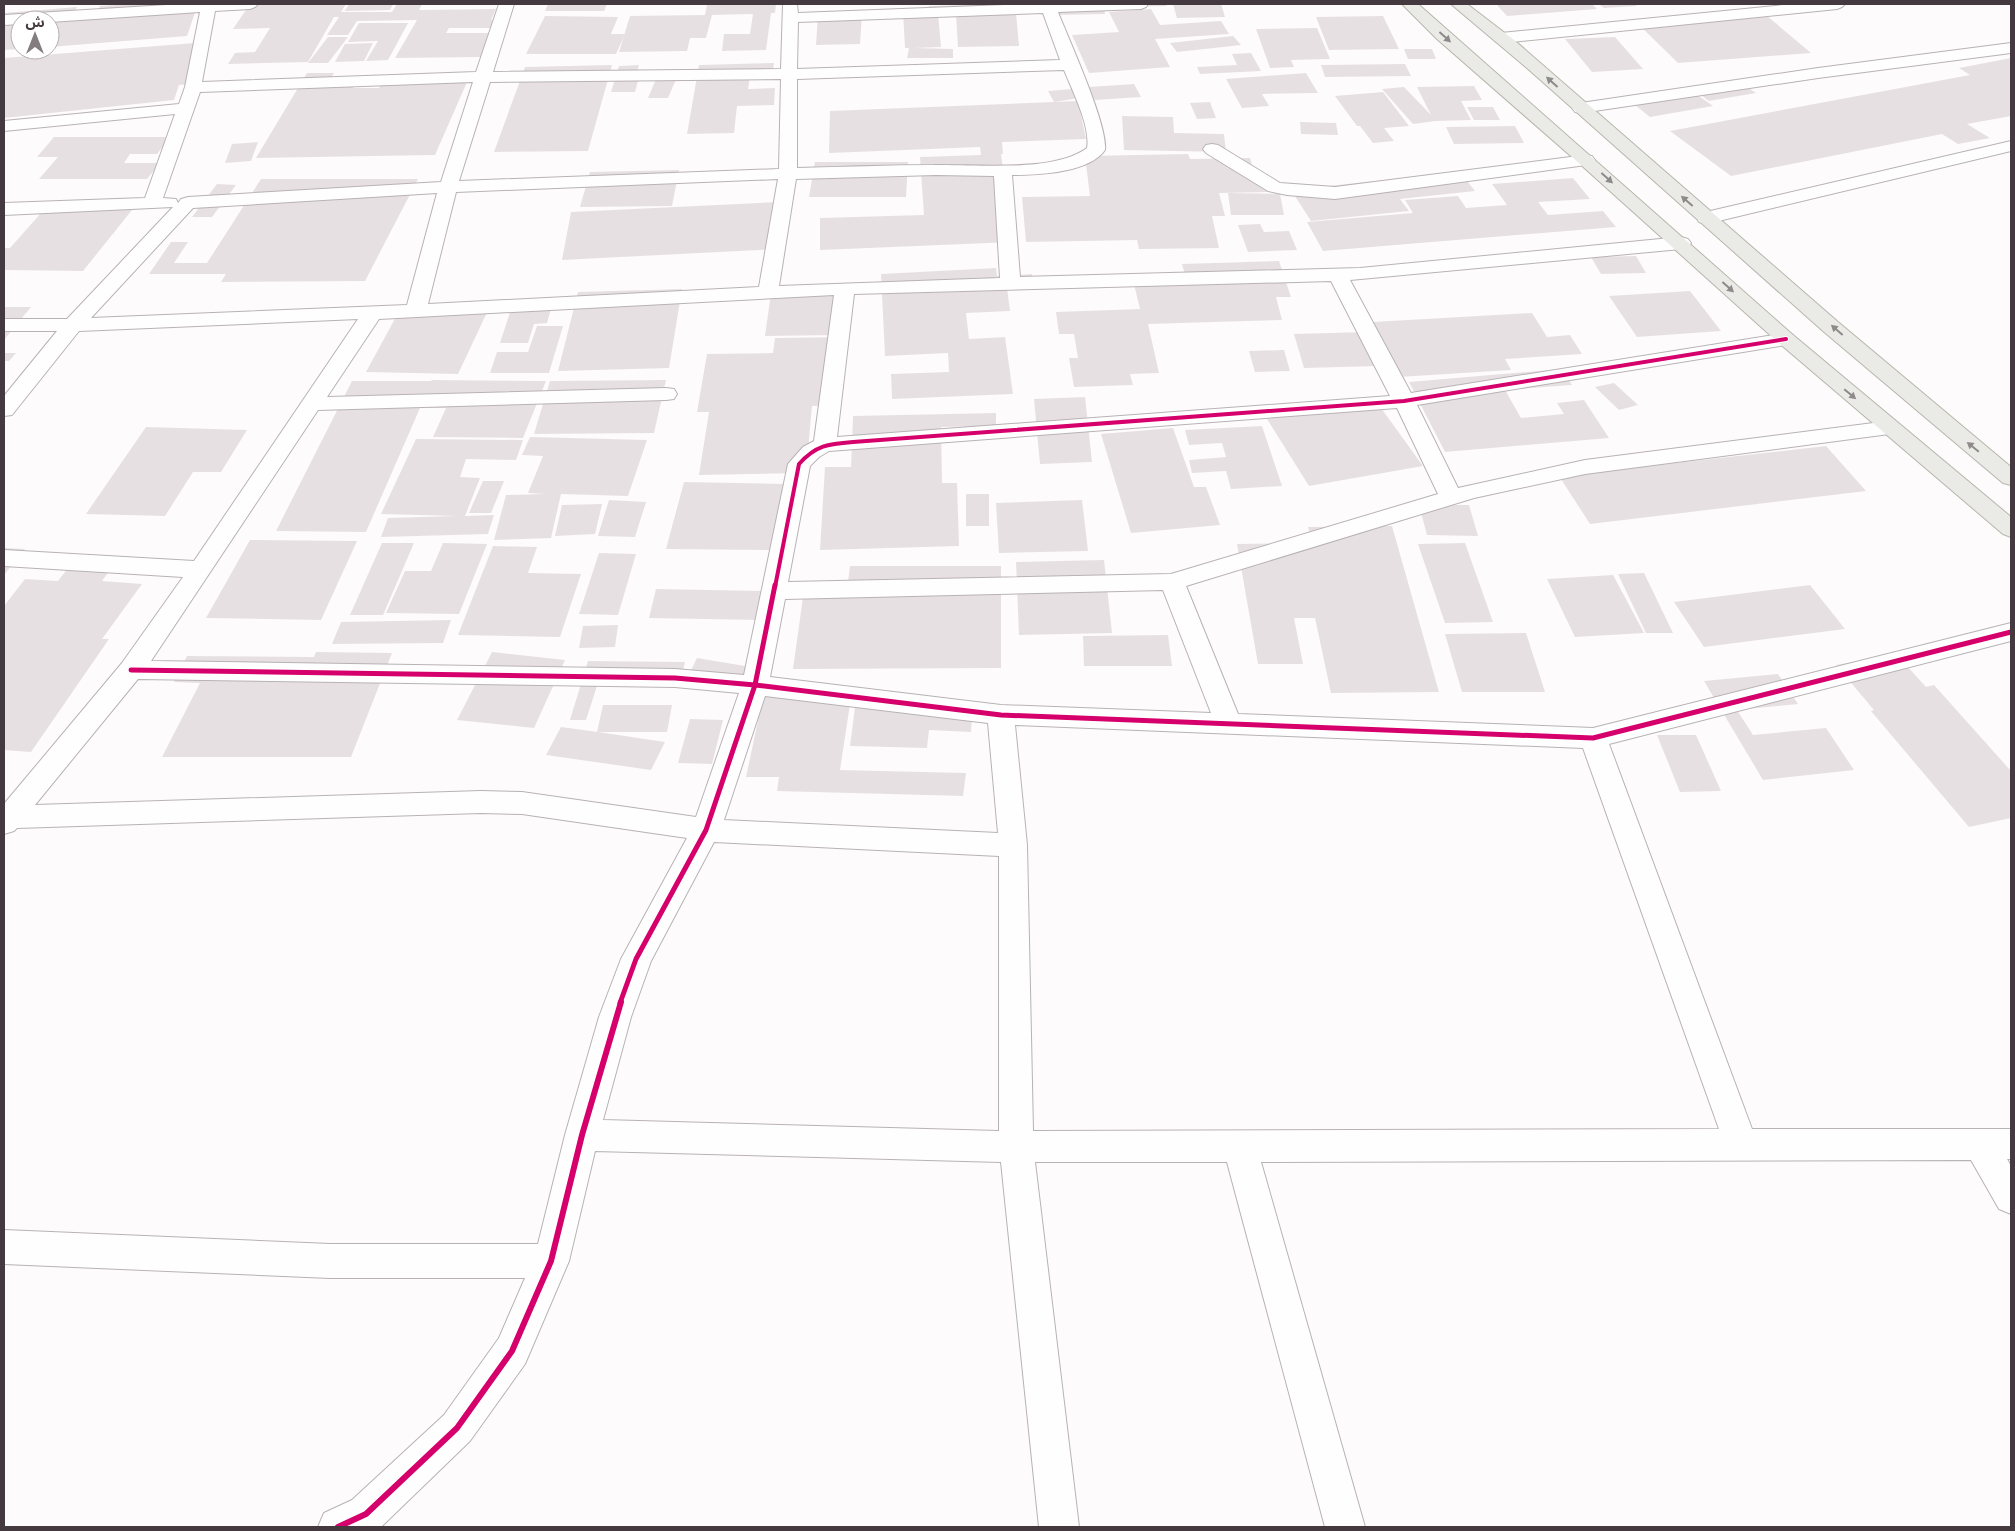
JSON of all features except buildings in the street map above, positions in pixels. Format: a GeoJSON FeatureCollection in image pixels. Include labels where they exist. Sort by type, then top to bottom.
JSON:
{"type":"FeatureCollection","features":[{"type":"Feature","properties":{"kind":"main road"},"geometry":{"type":"LineString","coordinates":[[1409,4],[1786,339],[2011,530]]}},
{"type":"Feature","properties":{"kind":"main road"},"geometry":{"type":"LineString","coordinates":[[1458,4],[1501,38],[1706,218],[1959,436],[2011,478]]}},
{"type":"Feature","properties":{"kind":"street"},"geometry":{"type":"LineString","coordinates":[[4,20],[209,4],[250,4]]}},
{"type":"Feature","properties":{"kind":"street"},"geometry":{"type":"LineString","coordinates":[[152,204],[194,87],[209,4]]}},
{"type":"Feature","properties":{"kind":"street"},"geometry":{"type":"LineString","coordinates":[[416,311],[448,186],[506,4]]}},
{"type":"Feature","properties":{"kind":"street"},"geometry":{"type":"LineString","coordinates":[[768,291],[788,173],[790,11],[1141,4]]}},
{"type":"Feature","properties":{"kind":"street"},"geometry":{"type":"LineString","coordinates":[[1501,38],[1837,4]]}},
{"type":"Feature","properties":{"kind":"street"},"geometry":{"type":"LineString","coordinates":[[4,208],[188,203],[448,186],[788,173],[1003,170],[1057,166],[1085,159],[1096,150],[1097,143],[1092,122],[1048,6]]}},
{"type":"Feature","properties":{"kind":"street"},"geometry":{"type":"LineString","coordinates":[[1581,108],[1818,73],[2011,48]]}},
{"type":"Feature","properties":{"kind":"street"},"geometry":{"type":"LineString","coordinates":[[194,87],[483,77],[789,74],[1070,65]]}},
{"type":"Feature","properties":{"kind":"street"},"geometry":{"type":"LineString","coordinates":[[4,126],[187,108]]}},
{"type":"Feature","properties":{"kind":"street"},"geometry":{"type":"LineString","coordinates":[[1706,218],[2011,146]]}},
{"type":"Feature","properties":{"kind":"street"},"geometry":{"type":"LineString","coordinates":[[1212,149],[1274,186],[1287,190],[1335,193],[1586,160]]}},
{"type":"Feature","properties":{"kind":"street"},"geometry":{"type":"LineString","coordinates":[[1003,170],[1010,284]]}},
{"type":"Feature","properties":{"kind":"street"},"geometry":{"type":"LineString","coordinates":[[4,410],[73,325],[188,203]]}},
{"type":"Feature","properties":{"kind":"street"},"geometry":{"type":"LineString","coordinates":[[4,324],[73,325],[416,311],[845,288],[1337,274],[1681,244]]}},
{"type":"Feature","properties":{"kind":"street"},"geometry":{"type":"LineString","coordinates":[[1337,274],[1404,401],[1452,498]]}},
{"type":"Feature","properties":{"kind":"street"},"geometry":{"type":"LineString","coordinates":[[825,445],[845,288]]}},
{"type":"Feature","properties":{"kind":"street"},"geometry":{"type":"LineString","coordinates":[[5,819],[131,670],[201,570],[373,312]]}},
{"type":"Feature","properties":{"kind":"street"},"geometry":{"type":"LineString","coordinates":[[338,1527],[366,1514],[457,1428],[512,1351],[551,1261],[582,1135],[615,1017],[636,960],[706,830],[755,684],[799,464],[810,450],[825,445],[1404,401],[1786,339]]}},
{"type":"Feature","properties":{"kind":"street"},"geometry":{"type":"LineString","coordinates":[[312,404],[666,394]]}},
{"type":"Feature","properties":{"kind":"street"},"geometry":{"type":"LineString","coordinates":[[775,591],[1172,582],[1470,492],[1585,467],[1889,428]]}},
{"type":"Feature","properties":{"kind":"street"},"geometry":{"type":"LineString","coordinates":[[4,558],[201,570]]}},
{"type":"Feature","properties":{"kind":"street"},"geometry":{"type":"LineString","coordinates":[[1172,582],[1228,723]]}},
{"type":"Feature","properties":{"kind":"street"},"geometry":{"type":"LineString","coordinates":[[131,670],[675,678],[755,684],[1000,715],[1593,738],[2011,632]]}},
{"type":"Feature","properties":{"kind":"street"},"geometry":{"type":"LineString","coordinates":[[1000,715],[1014,845],[1016,1147],[1059,1527]]}},
{"type":"Feature","properties":{"kind":"street"},"geometry":{"type":"LineString","coordinates":[[1593,738],[1742,1144]]}},
{"type":"Feature","properties":{"kind":"street"},"geometry":{"type":"LineString","coordinates":[[5,819],[481,802],[522,803],[706,830],[1014,845]]}},
{"type":"Feature","properties":{"kind":"street"},"geometry":{"type":"LineString","coordinates":[[582,1135],[1016,1147],[1996,1144],[2011,1198]]}},
{"type":"Feature","properties":{"kind":"street"},"geometry":{"type":"LineString","coordinates":[[1240,1146],[1345,1527]]}},
{"type":"Feature","properties":{"kind":"street"},"geometry":{"type":"LineString","coordinates":[[4,1247],[330,1261],[551,1261]]}},
{"type":"Feature","properties":{"kind":"cycle path"},"geometry":{"type":"LineString","coordinates":[[338,1527],[366,1514],[457,1428],[512,1351],[551,1261],[582,1135],[615,1017],[636,959],[706,830],[755,685],[799,464],[811,452],[829,444],[1404,401],[1786,339]]}},
{"type":"Feature","properties":{"kind":"cycle path"},"geometry":{"type":"LineString","coordinates":[[131,670],[675,678],[755,685],[1001,715],[1593,738],[2011,632]]}}]}
